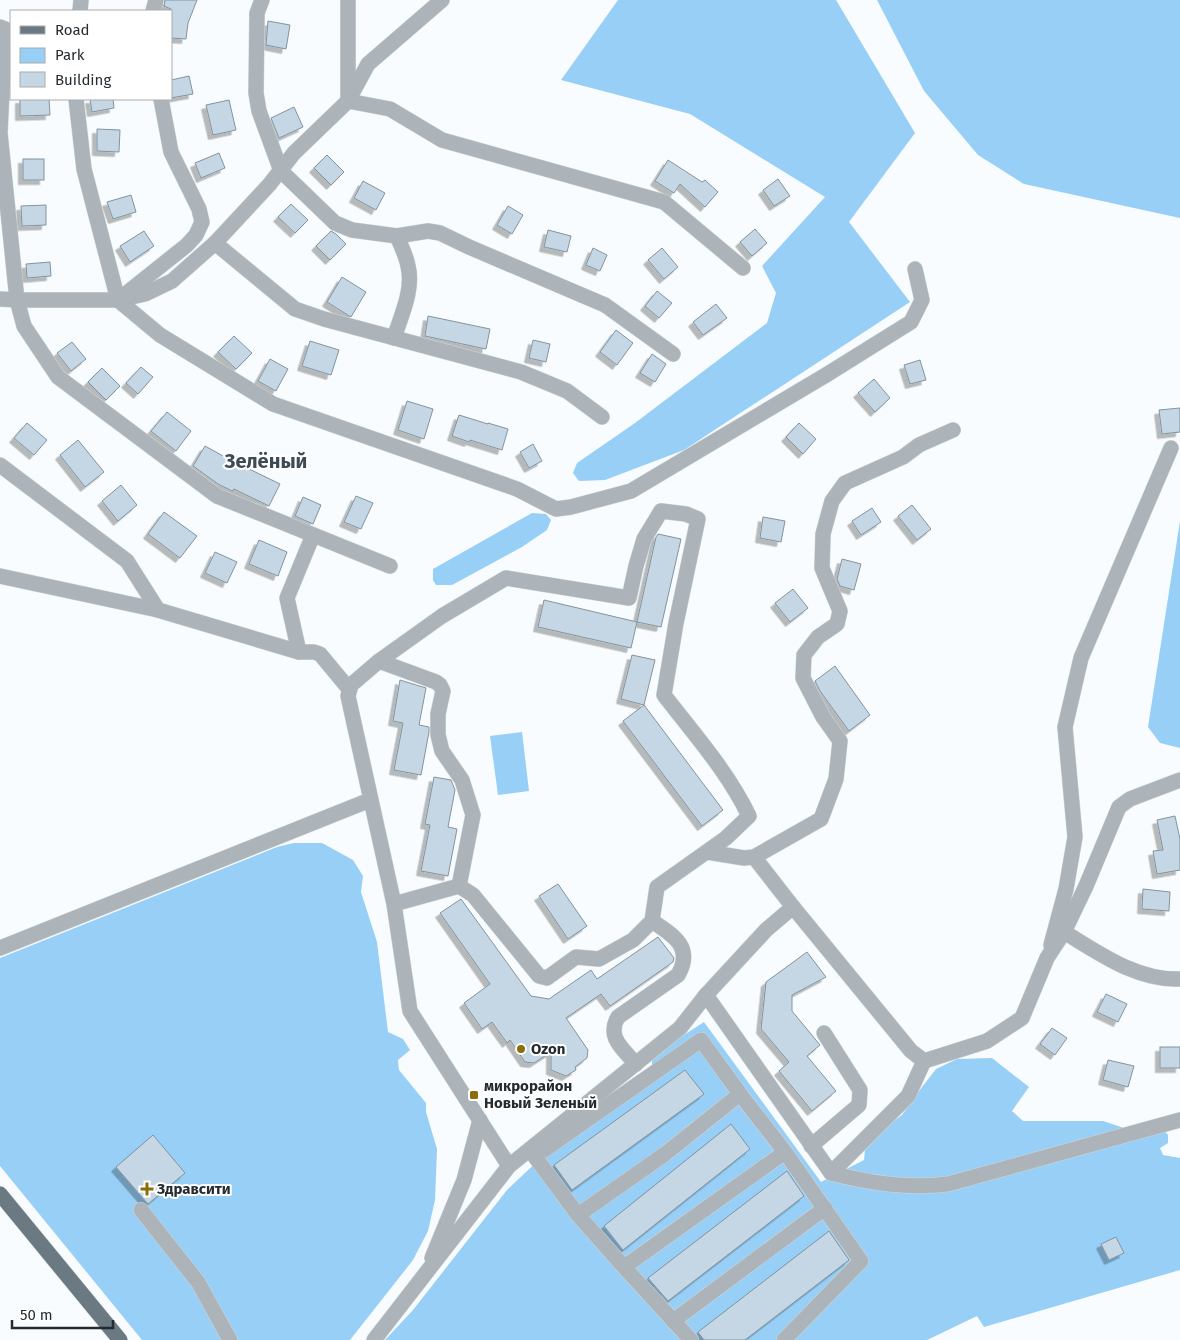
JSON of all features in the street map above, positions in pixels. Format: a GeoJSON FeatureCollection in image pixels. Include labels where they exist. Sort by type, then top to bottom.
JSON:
{"type":"FeatureCollection","features":[{"type":"Feature","properties":{"kind":"main road"},"geometry":{"type":"LineString","coordinates":[[0,1194],[120,1340]]}},
{"type":"Feature","properties":{"kind":"street"},"geometry":{"type":"LineString","coordinates":[[262,0],[257,13],[256,100],[281,171],[335,223],[352,230],[397,236],[428,231],[440,233],[605,305],[673,354]]}},
{"type":"Feature","properties":{"kind":"street"},"geometry":{"type":"LineString","coordinates":[[348,0],[348,101]]}},
{"type":"Feature","properties":{"kind":"street"},"geometry":{"type":"LineString","coordinates":[[0,299],[118,300],[145,294],[172,281],[214,243],[281,171],[294,153],[348,101],[368,64],[442,0]]}},
{"type":"Feature","properties":{"kind":"street"},"geometry":{"type":"LineString","coordinates":[[0,27],[5,29],[0,133],[17,300],[24,326],[58,377],[217,496],[390,566]]}},
{"type":"Feature","properties":{"kind":"street"},"geometry":{"type":"LineString","coordinates":[[76,100],[84,169],[118,300],[160,335],[273,404],[517,489],[556,509],[563,509],[631,490],[826,375],[911,322],[922,300],[915,269]]}},
{"type":"Feature","properties":{"kind":"street"},"geometry":{"type":"LineString","coordinates":[[118,300],[187,245],[196,235],[202,222],[199,209],[171,152],[161,100]]}},
{"type":"Feature","properties":{"kind":"street"},"geometry":{"type":"LineString","coordinates":[[348,101],[390,109],[442,140],[664,202],[743,268]]}},
{"type":"Feature","properties":{"kind":"street"},"geometry":{"type":"LineString","coordinates":[[202,222],[226,230]]}},
{"type":"Feature","properties":{"kind":"street"},"geometry":{"type":"LineString","coordinates":[[394,338],[407,298],[410,281],[409,268],[397,236]]}},
{"type":"Feature","properties":{"kind":"street"},"geometry":{"type":"LineString","coordinates":[[214,243],[295,309],[324,319],[521,372],[566,391],[602,417]]}},
{"type":"Feature","properties":{"kind":"street"},"geometry":{"type":"LineString","coordinates":[[707,852],[744,858],[754,856],[822,818],[836,779],[840,741],[823,717],[803,678],[804,655],[818,636],[837,624],[840,612],[822,568],[823,534],[832,501],[846,483],[903,458],[919,445],[953,430]]}},
{"type":"Feature","properties":{"kind":"street"},"geometry":{"type":"LineString","coordinates":[[831,1173],[908,1096],[924,1062],[987,1041],[1022,1018],[1047,958],[1066,889],[1075,837],[1064,727],[1081,658],[1171,448]]}},
{"type":"Feature","properties":{"kind":"street"},"geometry":{"type":"LineString","coordinates":[[1,465],[127,561],[158,610]]}},
{"type":"Feature","properties":{"kind":"street"},"geometry":{"type":"LineString","coordinates":[[394,904],[460,886],[473,895],[539,976],[547,978],[576,957],[599,959],[633,940],[652,921],[658,888],[726,838],[749,816],[726,776],[664,695],[676,623],[698,519],[686,514],[661,511],[644,539],[629,598],[506,578],[442,616],[379,661],[351,684],[349,689],[348,696],[394,904],[410,1011],[509,1166]]}},
{"type":"Feature","properties":{"kind":"street"},"geometry":{"type":"LineString","coordinates":[[299,652],[287,598],[313,535]]}},
{"type":"Feature","properties":{"kind":"street"},"geometry":{"type":"LineString","coordinates":[[0,576],[158,610],[299,652],[314,652],[320,654],[349,689]]}},
{"type":"Feature","properties":{"kind":"street"},"geometry":{"type":"LineString","coordinates":[[379,661],[436,682],[443,691],[438,714],[438,735],[442,751],[462,780],[473,815],[460,886]]}},
{"type":"Feature","properties":{"kind":"street"},"geometry":{"type":"LineString","coordinates":[[1047,958],[1064,932],[1086,886],[1119,807],[1130,799],[1180,780]]}},
{"type":"Feature","properties":{"kind":"street"},"geometry":{"type":"LineString","coordinates":[[0,948],[370,800]]}},
{"type":"Feature","properties":{"kind":"street"},"geometry":{"type":"LineString","coordinates":[[754,856],[793,907],[912,1052],[924,1062]]}},
{"type":"Feature","properties":{"kind":"street"},"geometry":{"type":"LineString","coordinates":[[532,1153],[680,1028],[706,995],[766,930],[793,907]]}},
{"type":"Feature","properties":{"kind":"street"},"geometry":{"type":"LineString","coordinates":[[636,1064],[614,1037],[613,1025],[618,1017],[678,975],[683,966],[684,956],[680,943],[672,934],[652,921]]}},
{"type":"Feature","properties":{"kind":"street"},"geometry":{"type":"LineString","coordinates":[[1064,932],[1115,962],[1145,974],[1180,979]]}},
{"type":"Feature","properties":{"kind":"street"},"geometry":{"type":"LineString","coordinates":[[706,995],[831,1173],[864,1182],[929,1186],[948,1184],[1180,1120]]}},
{"type":"Feature","properties":{"kind":"street"},"geometry":{"type":"LineString","coordinates":[[812,1146],[858,1105],[860,1090],[824,1032]]}},
{"type":"Feature","properties":{"kind":"street"},"geometry":{"type":"LineString","coordinates":[[374,1340],[509,1166],[532,1153],[701,1040],[740,1094],[786,1152],[861,1261],[784,1340]]}},
{"type":"Feature","properties":{"kind":"street"},"geometry":{"type":"LineString","coordinates":[[578,1215],[665,1154],[740,1094]]}},
{"type":"Feature","properties":{"kind":"street"},"geometry":{"type":"LineString","coordinates":[[425,1276],[464,1180],[480,1120]]}},
{"type":"Feature","properties":{"kind":"street"},"geometry":{"type":"LineString","coordinates":[[624,1267],[786,1152]]}},
{"type":"Feature","properties":{"kind":"street"},"geometry":{"type":"LineString","coordinates":[[532,1153],[578,1215],[691,1340]]}},
{"type":"Feature","properties":{"kind":"street"},"geometry":{"type":"LineString","coordinates":[[673,1322],[825,1208]]}},
{"type":"Feature","properties":{"kind":"street"},"geometry":{"type":"LineString","coordinates":[[140,1210],[198,1282],[230,1340]]}},
{"type":"Feature","properties":{"kind":"green space"},"geometry":{"type":"Polygon","coordinates":[[[618,0],[836,0],[915,133],[849,222],[910,302],[684,450],[605,480],[579,481],[573,473],[577,463],[635,423],[767,323],[776,293],[762,266],[825,197],[690,114],[561,80],[618,0]]]}},
{"type":"Feature","properties":{"kind":"green space"},"geometry":{"type":"Polygon","coordinates":[[[877,0],[1180,0],[1180,218],[1024,184],[978,155],[924,91],[877,0]]]}},
{"type":"Feature","properties":{"kind":"green space"},"geometry":{"type":"Polygon","coordinates":[[[532,513],[546,514],[551,520],[547,530],[522,547],[452,585],[436,585],[433,580],[433,569],[532,513]]]}},
{"type":"Feature","properties":{"kind":"green space"},"geometry":{"type":"Polygon","coordinates":[[[1180,521],[1180,748],[1160,743],[1148,727],[1180,521]]]}},
{"type":"Feature","properties":{"kind":"green space"},"geometry":{"type":"Polygon","coordinates":[[[522,732],[529,791],[498,795],[490,736],[522,732]]]}},
{"type":"Feature","properties":{"kind":"green space"},"geometry":{"type":"Polygon","coordinates":[[[294,843],[322,843],[353,860],[363,876],[361,892],[377,942],[388,1032],[403,1039],[410,1050],[398,1060],[399,1070],[426,1103],[426,1112],[437,1149],[435,1200],[428,1231],[413,1260],[350,1340],[142,1340],[0,1166],[0,958],[277,847],[294,843]]]}},
{"type":"Feature","properties":{"kind":"green space"},"geometry":{"type":"Polygon","coordinates":[[[704,1022],[821,1182],[864,1160],[865,1150],[887,1126],[902,1115],[936,1069],[957,1059],[992,1058],[1029,1087],[1012,1111],[1023,1121],[1103,1121],[1136,1132],[1163,1129],[1168,1135],[1168,1143],[1160,1148],[1163,1155],[1180,1158],[1180,1270],[984,1327],[977,1316],[927,1340],[385,1340],[413,1310],[507,1190],[594,1108],[652,1066],[652,1059],[656,1053],[704,1022]]]}},
{"type":"Feature","properties":{"kind":"building"},"geometry":{"type":"Polygon","coordinates":[[[165,0],[197,0],[188,23],[186,39],[172,38],[172,10],[164,6],[165,0]]]}},
{"type":"Feature","properties":{"kind":"building"},"geometry":{"type":"Polygon","coordinates":[[[268,21],[290,25],[286,49],[266,45],[268,21]]]}},
{"type":"Feature","properties":{"kind":"building"},"geometry":{"type":"Polygon","coordinates":[[[189,76],[193,94],[172,98],[172,80],[189,76]]]}},
{"type":"Feature","properties":{"kind":"building"},"geometry":{"type":"Polygon","coordinates":[[[20,100],[49,100],[50,115],[20,116],[20,100]]]}},
{"type":"Feature","properties":{"kind":"building"},"geometry":{"type":"Polygon","coordinates":[[[90,100],[113,100],[114,108],[92,112],[90,100]]]}},
{"type":"Feature","properties":{"kind":"building"},"geometry":{"type":"Polygon","coordinates":[[[229,100],[236,130],[213,135],[206,105],[229,100]]]}},
{"type":"Feature","properties":{"kind":"building"},"geometry":{"type":"Polygon","coordinates":[[[294,107],[303,127],[279,138],[271,118],[294,107]]]}},
{"type":"Feature","properties":{"kind":"building"},"geometry":{"type":"Polygon","coordinates":[[[97,129],[120,130],[119,152],[97,151],[97,129]]]}},
{"type":"Feature","properties":{"kind":"building"},"geometry":{"type":"Polygon","coordinates":[[[219,153],[225,168],[201,178],[195,163],[219,153]]]}},
{"type":"Feature","properties":{"kind":"building"},"geometry":{"type":"Polygon","coordinates":[[[327,155],[344,172],[331,185],[314,168],[327,155]]]}},
{"type":"Feature","properties":{"kind":"building"},"geometry":{"type":"Polygon","coordinates":[[[23,159],[44,159],[44,180],[23,180],[23,159]]]}},
{"type":"Feature","properties":{"kind":"building"},"geometry":{"type":"Polygon","coordinates":[[[668,160],[702,182],[705,180],[718,192],[705,207],[680,184],[674,193],[655,181],[668,160]]]}},
{"type":"Feature","properties":{"kind":"building"},"geometry":{"type":"Polygon","coordinates":[[[778,179],[790,196],[774,206],[763,190],[778,179]]]}},
{"type":"Feature","properties":{"kind":"building"},"geometry":{"type":"Polygon","coordinates":[[[363,181],[385,193],[376,210],[354,198],[363,181]]]}},
{"type":"Feature","properties":{"kind":"building"},"geometry":{"type":"Polygon","coordinates":[[[131,195],[136,212],[113,219],[107,202],[131,195]]]}},
{"type":"Feature","properties":{"kind":"building"},"geometry":{"type":"Polygon","coordinates":[[[291,204],[308,220],[295,233],[278,217],[291,204]]]}},
{"type":"Feature","properties":{"kind":"building"},"geometry":{"type":"Polygon","coordinates":[[[46,205],[46,225],[22,226],[21,206],[46,205]]]}},
{"type":"Feature","properties":{"kind":"building"},"geometry":{"type":"Polygon","coordinates":[[[508,206],[523,215],[512,234],[497,225],[508,206]]]}},
{"type":"Feature","properties":{"kind":"building"},"geometry":{"type":"Polygon","coordinates":[[[755,229],[767,243],[752,256],[740,242],[755,229]]]}},
{"type":"Feature","properties":{"kind":"building"},"geometry":{"type":"Polygon","coordinates":[[[548,230],[571,236],[567,252],[544,247],[548,230]]]}},
{"type":"Feature","properties":{"kind":"building"},"geometry":{"type":"Polygon","coordinates":[[[144,231],[154,246],[130,262],[120,246],[144,231]]]}},
{"type":"Feature","properties":{"kind":"building"},"geometry":{"type":"Polygon","coordinates":[[[331,231],[346,244],[330,260],[316,246],[331,231]]]}},
{"type":"Feature","properties":{"kind":"building"},"geometry":{"type":"Polygon","coordinates":[[[593,248],[607,255],[600,271],[586,265],[593,248]]]}},
{"type":"Feature","properties":{"kind":"building"},"geometry":{"type":"Polygon","coordinates":[[[662,248],[678,267],[664,279],[648,260],[662,248]]]}},
{"type":"Feature","properties":{"kind":"building"},"geometry":{"type":"Polygon","coordinates":[[[50,262],[51,276],[27,278],[26,264],[50,262]]]}},
{"type":"Feature","properties":{"kind":"building"},"geometry":{"type":"Polygon","coordinates":[[[342,277],[366,292],[351,317],[327,302],[342,277]]]}},
{"type":"Feature","properties":{"kind":"building"},"geometry":{"type":"Polygon","coordinates":[[[657,291],[672,303],[659,318],[645,306],[657,291]]]}},
{"type":"Feature","properties":{"kind":"building"},"geometry":{"type":"Polygon","coordinates":[[[716,304],[727,318],[703,335],[693,322],[716,304]]]}},
{"type":"Feature","properties":{"kind":"building"},"geometry":{"type":"Polygon","coordinates":[[[428,316],[490,329],[486,349],[425,336],[428,316]]]}},
{"type":"Feature","properties":{"kind":"building"},"geometry":{"type":"Polygon","coordinates":[[[616,330],[633,343],[617,365],[600,352],[616,330]]]}},
{"type":"Feature","properties":{"kind":"building"},"geometry":{"type":"Polygon","coordinates":[[[234,336],[252,353],[236,369],[218,352],[234,336]]]}},
{"type":"Feature","properties":{"kind":"building"},"geometry":{"type":"Polygon","coordinates":[[[533,340],[550,344],[546,362],[529,358],[533,340]]]}},
{"type":"Feature","properties":{"kind":"building"},"geometry":{"type":"Polygon","coordinates":[[[310,341],[339,350],[331,375],[302,366],[310,341]]]}},
{"type":"Feature","properties":{"kind":"building"},"geometry":{"type":"Polygon","coordinates":[[[72,342],[86,359],[71,371],[57,353],[72,342]]]}},
{"type":"Feature","properties":{"kind":"building"},"geometry":{"type":"Polygon","coordinates":[[[652,354],[666,364],[655,382],[640,373],[652,354]]]}},
{"type":"Feature","properties":{"kind":"building"},"geometry":{"type":"Polygon","coordinates":[[[270,359],[288,369],[276,391],[258,381],[270,359]]]}},
{"type":"Feature","properties":{"kind":"building"},"geometry":{"type":"Polygon","coordinates":[[[920,360],[926,380],[910,384],[904,365],[920,360]]]}},
{"type":"Feature","properties":{"kind":"building"},"geometry":{"type":"Polygon","coordinates":[[[141,367],[153,377],[138,394],[126,383],[141,367]]]}},
{"type":"Feature","properties":{"kind":"building"},"geometry":{"type":"Polygon","coordinates":[[[102,368],[120,386],[106,400],[88,382],[102,368]]]}},
{"type":"Feature","properties":{"kind":"building"},"geometry":{"type":"Polygon","coordinates":[[[874,379],[890,398],[875,412],[858,393],[874,379]]]}},
{"type":"Feature","properties":{"kind":"building"},"geometry":{"type":"Polygon","coordinates":[[[407,401],[433,409],[424,439],[398,430],[407,401]]]}},
{"type":"Feature","properties":{"kind":"building"},"geometry":{"type":"Polygon","coordinates":[[[1180,408],[1180,432],[1162,434],[1159,410],[1180,408]]]}},
{"type":"Feature","properties":{"kind":"building"},"geometry":{"type":"Polygon","coordinates":[[[167,412],[191,431],[176,451],[151,431],[167,412]]]}},
{"type":"Feature","properties":{"kind":"building"},"geometry":{"type":"Polygon","coordinates":[[[459,415],[508,429],[502,450],[452,436],[459,415]]]}},
{"type":"Feature","properties":{"kind":"building"},"geometry":{"type":"Polygon","coordinates":[[[27,423],[47,440],[34,455],[14,438],[27,423]]]}},
{"type":"Feature","properties":{"kind":"building"},"geometry":{"type":"Polygon","coordinates":[[[799,423],[816,439],[803,454],[786,437],[799,423]]]}},
{"type":"Feature","properties":{"kind":"building"},"geometry":{"type":"Polygon","coordinates":[[[78,440],[104,472],[85,487],[60,455],[78,440]]]}},
{"type":"Feature","properties":{"kind":"building"},"geometry":{"type":"Polygon","coordinates":[[[533,444],[542,461],[529,468],[520,452],[533,444]]]}},
{"type":"Feature","properties":{"kind":"building"},"geometry":{"type":"Polygon","coordinates":[[[205,446],[234,462],[236,457],[247,462],[245,467],[280,484],[269,506],[234,489],[232,491],[218,484],[193,466],[205,446]]]}},
{"type":"Feature","properties":{"kind":"building"},"geometry":{"type":"Polygon","coordinates":[[[121,485],[137,505],[118,521],[102,501],[121,485]]]}},
{"type":"Feature","properties":{"kind":"building"},"geometry":{"type":"Polygon","coordinates":[[[356,496],[373,503],[361,529],[344,522],[356,496]]]}},
{"type":"Feature","properties":{"kind":"building"},"geometry":{"type":"Polygon","coordinates":[[[303,497],[321,505],[313,524],[295,516],[303,497]]]}},
{"type":"Feature","properties":{"kind":"building"},"geometry":{"type":"Polygon","coordinates":[[[912,505],[931,529],[917,540],[898,516],[912,505]]]}},
{"type":"Feature","properties":{"kind":"building"},"geometry":{"type":"Polygon","coordinates":[[[872,508],[881,522],[861,535],[852,521],[872,508]]]}},
{"type":"Feature","properties":{"kind":"building"},"geometry":{"type":"Polygon","coordinates":[[[164,512],[197,536],[180,558],[148,534],[164,512]]]}},
{"type":"Feature","properties":{"kind":"building"},"geometry":{"type":"Polygon","coordinates":[[[763,517],[785,521],[781,542],[760,538],[763,517]]]}},
{"type":"Feature","properties":{"kind":"building"},"geometry":{"type":"Polygon","coordinates":[[[658,534],[681,539],[661,627],[637,622],[658,534]]]}},
{"type":"Feature","properties":{"kind":"building"},"geometry":{"type":"Polygon","coordinates":[[[259,540],[287,552],[278,576],[249,564],[259,540]]]}},
{"type":"Feature","properties":{"kind":"building"},"geometry":{"type":"Polygon","coordinates":[[[215,552],[237,562],[227,583],[205,573],[215,552]]]}},
{"type":"Feature","properties":{"kind":"building"},"geometry":{"type":"Polygon","coordinates":[[[842,559],[861,564],[854,590],[840,586],[837,579],[842,559]]]}},
{"type":"Feature","properties":{"kind":"building"},"geometry":{"type":"Polygon","coordinates":[[[793,589],[808,608],[790,622],[775,603],[793,589]]]}},
{"type":"Feature","properties":{"kind":"building"},"geometry":{"type":"Polygon","coordinates":[[[544,600],[637,622],[631,648],[538,627],[544,600]]]}},
{"type":"Feature","properties":{"kind":"building"},"geometry":{"type":"Polygon","coordinates":[[[632,655],[655,660],[644,705],[621,699],[632,655]]]}},
{"type":"Feature","properties":{"kind":"building"},"geometry":{"type":"Polygon","coordinates":[[[835,666],[870,715],[849,731],[815,681],[835,666]]]}},
{"type":"Feature","properties":{"kind":"building"},"geometry":{"type":"Polygon","coordinates":[[[400,680],[426,688],[419,725],[429,727],[429,732],[421,775],[394,770],[403,723],[393,721],[400,680]]]}},
{"type":"Feature","properties":{"kind":"building"},"geometry":{"type":"Polygon","coordinates":[[[644,705],[723,810],[702,826],[623,721],[644,705]]]}},
{"type":"Feature","properties":{"kind":"building"},"geometry":{"type":"Polygon","coordinates":[[[434,777],[451,780],[455,790],[448,827],[457,829],[448,876],[421,871],[430,825],[425,824],[434,777]]]}},
{"type":"Feature","properties":{"kind":"building"},"geometry":{"type":"Polygon","coordinates":[[[1175,816],[1180,839],[1180,870],[1157,874],[1153,851],[1163,850],[1157,820],[1175,816]]]}},
{"type":"Feature","properties":{"kind":"building"},"geometry":{"type":"Polygon","coordinates":[[[558,884],[587,926],[568,939],[539,896],[558,884]]]}},
{"type":"Feature","properties":{"kind":"building"},"geometry":{"type":"Polygon","coordinates":[[[1143,889],[1170,892],[1169,911],[1142,909],[1143,889]]]}},
{"type":"Feature","properties":{"kind":"building"},"geometry":{"type":"Polygon","coordinates":[[[461,899],[531,996],[549,999],[591,970],[597,979],[658,937],[674,958],[673,962],[610,1006],[601,994],[566,1018],[588,1050],[587,1058],[575,1067],[576,1070],[566,1076],[551,1070],[551,1052],[534,1063],[525,1062],[510,1040],[507,1043],[492,1022],[482,1029],[464,1003],[490,984],[440,913],[461,899]]]}},
{"type":"Feature","properties":{"kind":"building"},"geometry":{"type":"Polygon","coordinates":[[[807,952],[826,977],[792,995],[792,1011],[820,1045],[807,1056],[836,1091],[812,1111],[779,1071],[789,1062],[761,1029],[766,982],[807,952]]]}},
{"type":"Feature","properties":{"kind":"building"},"geometry":{"type":"Polygon","coordinates":[[[1106,994],[1127,1004],[1118,1022],[1097,1012],[1106,994]]]}},
{"type":"Feature","properties":{"kind":"building"},"geometry":{"type":"Polygon","coordinates":[[[1052,1028],[1067,1038],[1055,1055],[1040,1044],[1052,1028]]]}},
{"type":"Feature","properties":{"kind":"building"},"geometry":{"type":"Polygon","coordinates":[[[1160,1047],[1180,1047],[1180,1068],[1160,1068],[1160,1047]]]}},
{"type":"Feature","properties":{"kind":"building"},"geometry":{"type":"Polygon","coordinates":[[[1108,1060],[1134,1066],[1128,1087],[1103,1080],[1108,1060]]]}},
{"type":"Feature","properties":{"kind":"building"},"geometry":{"type":"Polygon","coordinates":[[[685,1070],[704,1094],[572,1190],[554,1165],[685,1070]]]}},
{"type":"Feature","properties":{"kind":"building"},"geometry":{"type":"Polygon","coordinates":[[[731,1124],[750,1149],[623,1250],[604,1226],[731,1124]]]}},
{"type":"Feature","properties":{"kind":"building"},"geometry":{"type":"Polygon","coordinates":[[[153,1135],[185,1173],[148,1204],[116,1167],[153,1135]]]}},
{"type":"Feature","properties":{"kind":"building"},"geometry":{"type":"Polygon","coordinates":[[[787,1171],[804,1196],[668,1301],[648,1278],[787,1171]]]}},
{"type":"Feature","properties":{"kind":"building"},"geometry":{"type":"Polygon","coordinates":[[[829,1231],[849,1260],[745,1340],[704,1340],[698,1332],[829,1231]]]}},
{"type":"Feature","properties":{"kind":"building"},"geometry":{"type":"Polygon","coordinates":[[[1116,1237],[1124,1253],[1109,1260],[1101,1244],[1116,1237]]]}},
{"type":"Feature","properties":{"kind":"place","name":"Ozon"},"geometry":{"type":"Point","coordinates":[521,1049]}},
{"type":"Feature","properties":{"kind":"place","name":"микрорайон Новый Зеленый"},"geometry":{"type":"Point","coordinates":[474,1095]}},
{"type":"Feature","properties":{"kind":"place","name":"Здравсити"},"geometry":{"type":"Point","coordinates":[147,1189]}},
{"type":"Feature","properties":{"kind":"district","name":"Зелёный"},"geometry":{"type":"Point","coordinates":[266,461]}}]}
